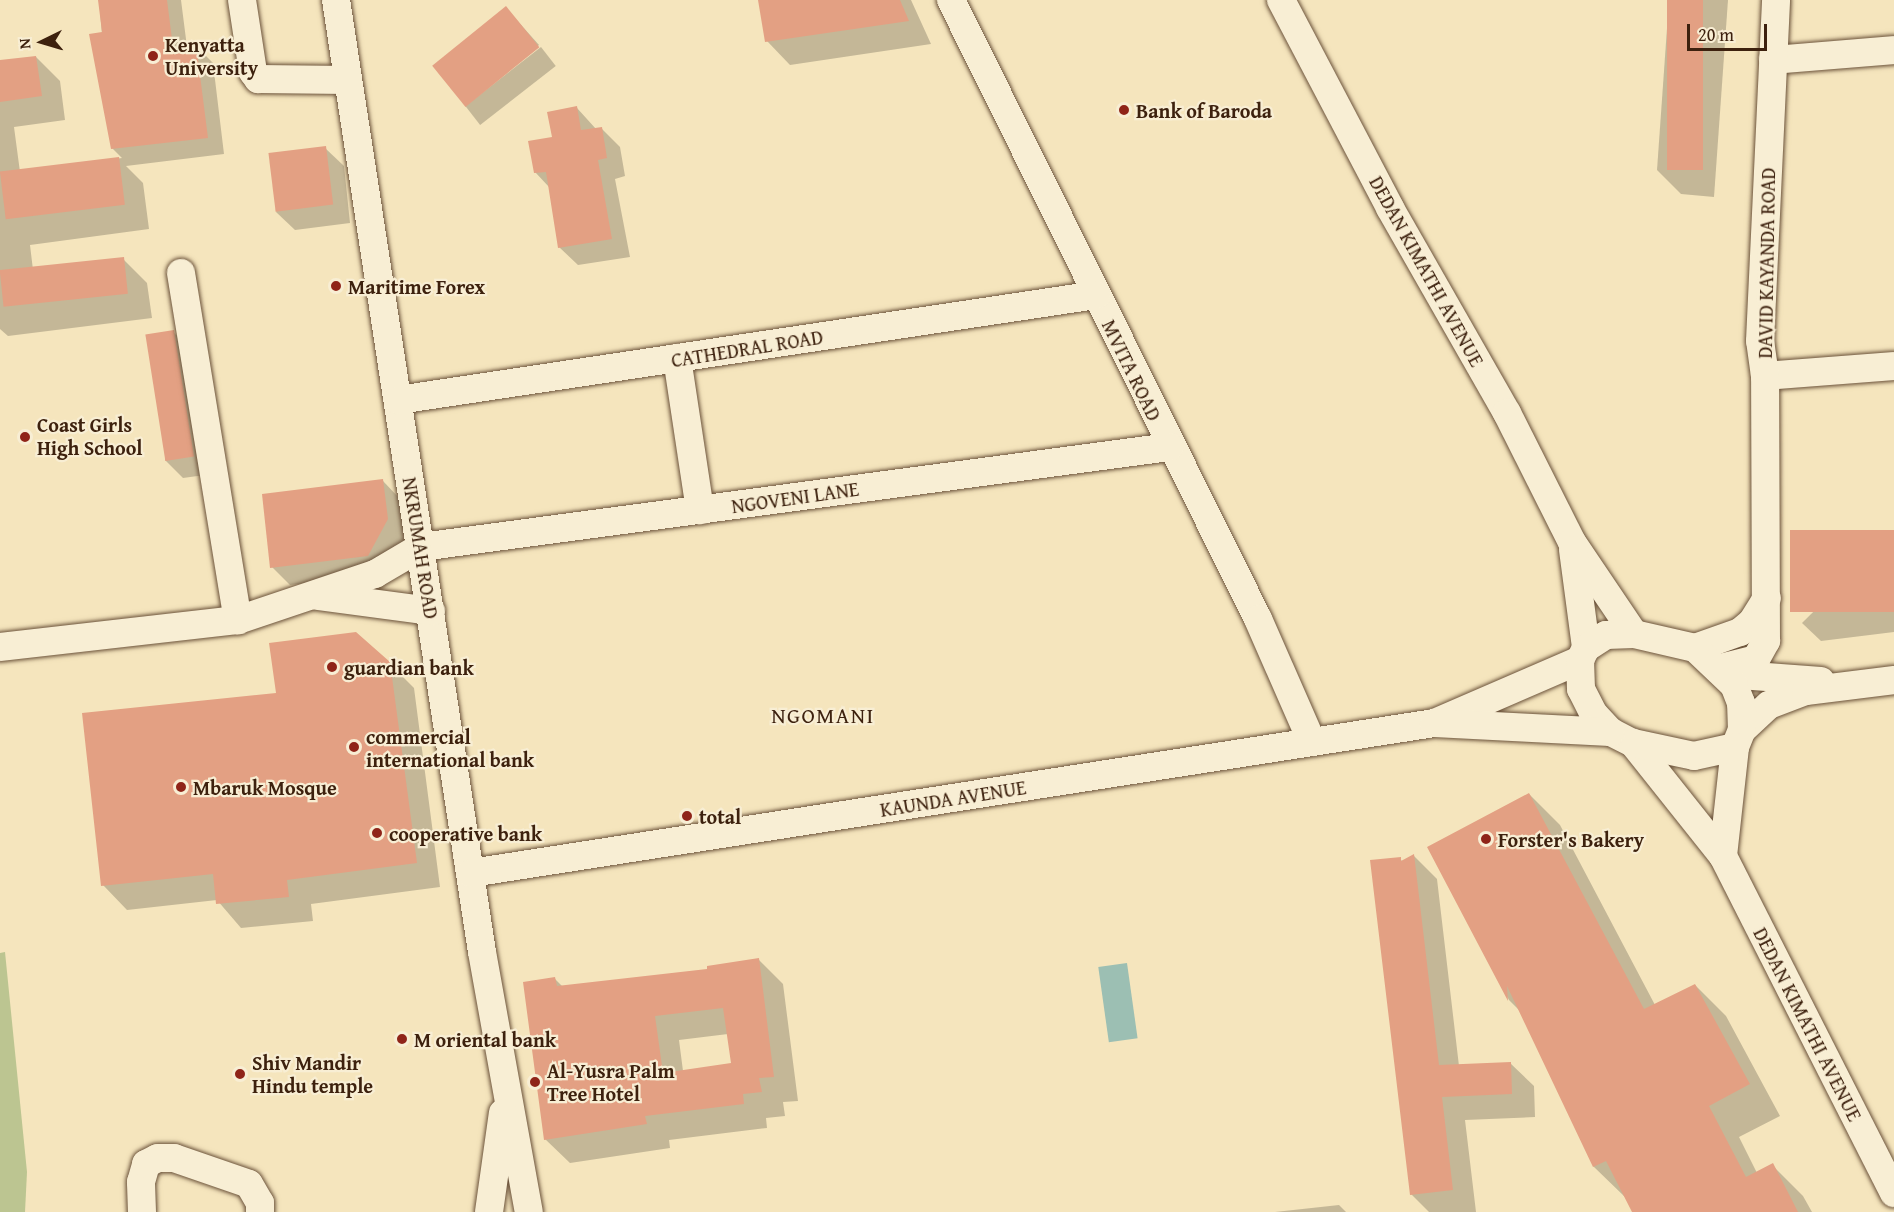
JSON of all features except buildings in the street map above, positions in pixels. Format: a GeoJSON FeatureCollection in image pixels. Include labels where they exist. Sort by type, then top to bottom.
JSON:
{"type":"FeatureCollection","features":[{"type":"Feature","properties":{"kind":"street"},"geometry":{"type":"LineString","coordinates":[[242,0],[253,72],[258,79],[348,80]]}},
{"type":"Feature","properties":{"kind":"street","name":"NKRUMAH ROAD"},"geometry":{"type":"LineString","coordinates":[[336,0],[506,1097],[529,1212]]}},
{"type":"Feature","properties":{"kind":"street","name":"MVITA ROAD"},"geometry":{"type":"LineString","coordinates":[[951,0],[1169,447],[1258,619],[1312,742]]}},
{"type":"Feature","properties":{"kind":"street","name":"DEDAN KIMATHI AVENUE"},"geometry":{"type":"LineString","coordinates":[[1281,0],[1390,208],[1507,413],[1572,542],[1634,634]]}},
{"type":"Feature","properties":{"kind":"street","name":"DAVID KAYANDA ROAD"},"geometry":{"type":"LineString","coordinates":[[1723,671],[1759,657],[1766,640],[1765,376],[1760,341],[1776,0]]}},
{"type":"Feature","properties":{"kind":"street"},"geometry":{"type":"LineString","coordinates":[[1773,60],[1894,50]]}},
{"type":"Feature","properties":{"kind":"street"},"geometry":{"type":"LineString","coordinates":[[181,273],[238,620]]}},
{"type":"Feature","properties":{"kind":"street","name":"CATHEDRAL ROAD"},"geometry":{"type":"LineString","coordinates":[[398,400],[1096,295]]}},
{"type":"Feature","properties":{"kind":"street"},"geometry":{"type":"LineString","coordinates":[[677,358],[700,510]]}},
{"type":"Feature","properties":{"kind":"street"},"geometry":{"type":"LineString","coordinates":[[1765,376],[1894,366]]}},
{"type":"Feature","properties":{"kind":"street","name":"NGOVENI LANE"},"geometry":{"type":"LineString","coordinates":[[421,547],[1169,447]]}},
{"type":"Feature","properties":{"kind":"street","name":"DEDAN KIMATHI AVENUE"},"geometry":{"type":"LineString","coordinates":[[1572,542],[1583,654]]}},
{"type":"Feature","properties":{"kind":"street"},"geometry":{"type":"LineString","coordinates":[[0,647],[238,620],[316,596],[375,574],[421,547]]}},
{"type":"Feature","properties":{"kind":"street"},"geometry":{"type":"LineString","coordinates":[[316,596],[431,611]]}},
{"type":"Feature","properties":{"kind":"street"},"geometry":{"type":"LineString","coordinates":[[1695,648],[1740,632],[1752,622],[1767,598]]}},
{"type":"Feature","properties":{"kind":"street"},"geometry":{"type":"LineString","coordinates":[[1434,723],[1583,654],[1606,635],[1634,634],[1695,648],[1723,671],[1741,703],[1723,856]]}},
{"type":"Feature","properties":{"kind":"street"},"geometry":{"type":"LineString","coordinates":[[1583,654],[1581,689],[1593,713],[1622,738]]}},
{"type":"Feature","properties":{"kind":"street"},"geometry":{"type":"LineString","coordinates":[[1723,671],[1856,683]]}},
{"type":"Feature","properties":{"kind":"street"},"geometry":{"type":"LineString","coordinates":[[1434,723],[1622,738],[1694,756],[1738,738],[1769,705],[1806,691],[1894,680]]}},
{"type":"Feature","properties":{"kind":"street","name":"KAUNDA AVENUE"},"geometry":{"type":"LineString","coordinates":[[471,873],[1434,723]]}},
{"type":"Feature","properties":{"kind":"street","name":"DEDAN KIMATHI AVENUE"},"geometry":{"type":"LineString","coordinates":[[1622,738],[1723,856],[1894,1193]]}},
{"type":"Feature","properties":{"kind":"street","name":"NKRUMAH ROAD"},"geometry":{"type":"LineString","coordinates":[[489,1212],[506,1097]]}},
{"type":"Feature","properties":{"kind":"street"},"geometry":{"type":"LineString","coordinates":[[142,1212],[141,1182],[146,1164],[158,1158],[174,1158],[249,1184],[260,1203],[260,1212]]}},
{"type":"Feature","properties":{"kind":"green space"},"geometry":{"type":"Polygon","coordinates":[[[5,952],[27,1172],[25,1212],[0,1212],[0,953],[5,952]]]}},
{"type":"Feature","properties":{"kind":"water"},"geometry":{"type":"Polygon","coordinates":[[[1127,963],[1138,1038],[1109,1042],[1098,967],[1127,963]]]}},
{"type":"Feature","properties":{"kind":"place","name":"Kenyatta University"},"geometry":{"type":"Point","coordinates":[153,56]}},
{"type":"Feature","properties":{"kind":"place","name":"Bank of Baroda"},"geometry":{"type":"Point","coordinates":[1124,110]}},
{"type":"Feature","properties":{"kind":"place","name":"Maritime Forex"},"geometry":{"type":"Point","coordinates":[336,286]}},
{"type":"Feature","properties":{"kind":"place","name":"Coast Girls High School"},"geometry":{"type":"Point","coordinates":[25,437]}},
{"type":"Feature","properties":{"kind":"place","name":"guardian bank"},"geometry":{"type":"Point","coordinates":[332,667]}},
{"type":"Feature","properties":{"kind":"place","name":"commercial international bank"},"geometry":{"type":"Point","coordinates":[354,747]}},
{"type":"Feature","properties":{"kind":"place","name":"Mbaruk Mosque"},"geometry":{"type":"Point","coordinates":[181,787]}},
{"type":"Feature","properties":{"kind":"place","name":"total"},"geometry":{"type":"Point","coordinates":[687,816]}},
{"type":"Feature","properties":{"kind":"place","name":"cooperative bank"},"geometry":{"type":"Point","coordinates":[377,833]}},
{"type":"Feature","properties":{"kind":"place","name":"Forster's Bakery"},"geometry":{"type":"Point","coordinates":[1486,839]}},
{"type":"Feature","properties":{"kind":"place","name":"M oriental bank"},"geometry":{"type":"Point","coordinates":[402,1039]}},
{"type":"Feature","properties":{"kind":"place","name":"Shiv Mandir Hindu temple"},"geometry":{"type":"Point","coordinates":[240,1074]}},
{"type":"Feature","properties":{"kind":"place","name":"Al-Yusra Palm Tree Hotel"},"geometry":{"type":"Point","coordinates":[535,1082]}},
{"type":"Feature","properties":{"kind":"district","name":"NGOMANI"},"geometry":{"type":"Point","coordinates":[823,716]}}]}
